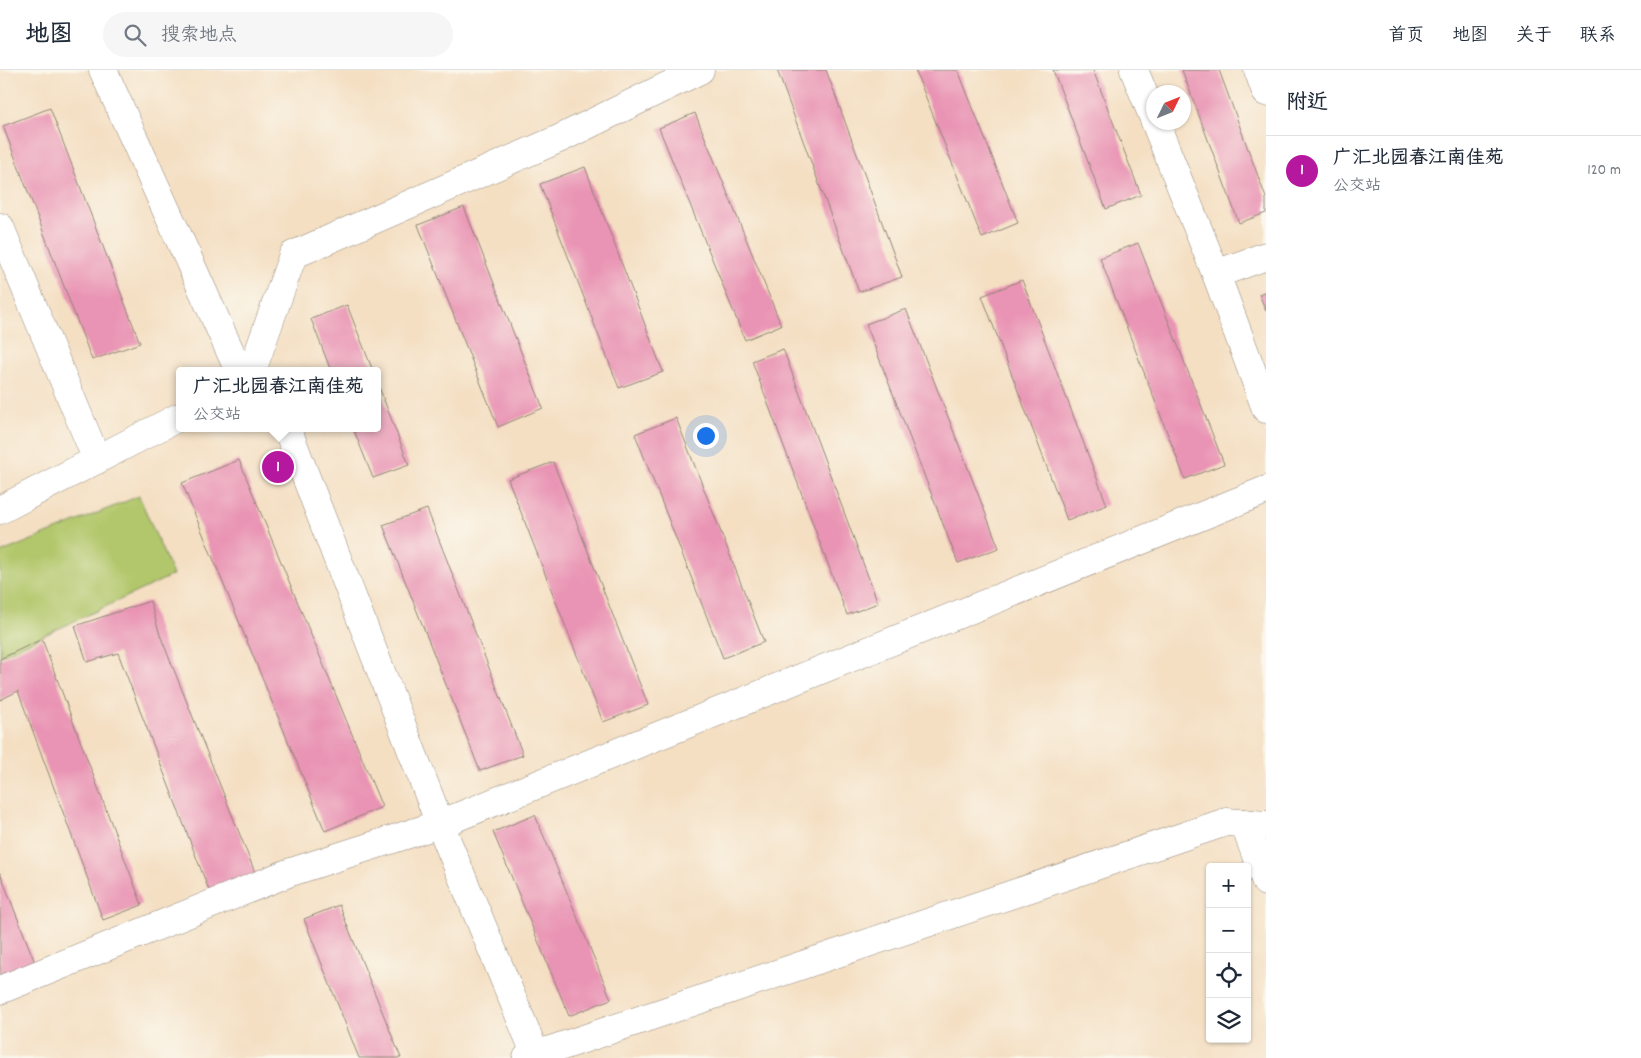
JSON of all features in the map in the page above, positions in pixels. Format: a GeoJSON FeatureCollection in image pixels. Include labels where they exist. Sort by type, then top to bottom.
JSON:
{"type":"FeatureCollection","features":[{"type":"Feature","properties":{"kind":"street"},"geometry":{"type":"LineString","coordinates":[[103,70],[237,367]]}},
{"type":"Feature","properties":{"kind":"street"},"geometry":{"type":"LineString","coordinates":[[253,367],[293,255],[561,138],[700,70]]}},
{"type":"Feature","properties":{"kind":"street"},"geometry":{"type":"LineString","coordinates":[[1134,70],[1146,99]]}},
{"type":"Feature","properties":{"kind":"street"},"geometry":{"type":"LineString","coordinates":[[1258,70],[1266,92]]}},
{"type":"Feature","properties":{"kind":"street"},"geometry":{"type":"LineString","coordinates":[[1158,130],[1216,274],[1266,409]]}},
{"type":"Feature","properties":{"kind":"street"},"geometry":{"type":"LineString","coordinates":[[0,227],[97,460]]}},
{"type":"Feature","properties":{"kind":"street"},"geometry":{"type":"LineString","coordinates":[[1216,274],[1266,256]]}},
{"type":"Feature","properties":{"kind":"street"},"geometry":{"type":"LineString","coordinates":[[0,510],[176,420]]}},
{"type":"Feature","properties":{"kind":"street"},"geometry":{"type":"LineString","coordinates":[[289,432],[440,824],[533,1057],[1226,822],[1255,824],[1266,882]]}},
{"type":"Feature","properties":{"kind":"street"},"geometry":{"type":"LineString","coordinates":[[0,990],[288,873],[440,824],[1266,490]]}},
{"type":"Feature","properties":{"kind":"green space"},"geometry":{"type":"Polygon","coordinates":[[[139,496],[173,575],[0,656],[0,553],[139,496]]]}},
{"type":"Feature","properties":{"kind":"building"},"geometry":{"type":"Polygon","coordinates":[[[777,70],[826,70],[902,277],[859,292],[777,70]]]}},
{"type":"Feature","properties":{"kind":"building"},"geometry":{"type":"Polygon","coordinates":[[[915,70],[958,70],[1018,223],[982,238],[915,70]]]}},
{"type":"Feature","properties":{"kind":"building"},"geometry":{"type":"Polygon","coordinates":[[[1053,70],[1093,70],[1141,195],[1106,209],[1053,70]]]}},
{"type":"Feature","properties":{"kind":"building"},"geometry":{"type":"Polygon","coordinates":[[[1182,70],[1219,70],[1266,198],[1266,213],[1239,223],[1191,94],[1191,85],[1188,85],[1182,70]]]}},
{"type":"Feature","properties":{"kind":"building"},"geometry":{"type":"Polygon","coordinates":[[[50,108],[140,343],[92,360],[3,126],[50,108]]]}},
{"type":"Feature","properties":{"kind":"building"},"geometry":{"type":"Polygon","coordinates":[[[695,113],[781,325],[745,340],[659,128],[695,113]]]}},
{"type":"Feature","properties":{"kind":"building"},"geometry":{"type":"Polygon","coordinates":[[[585,167],[663,372],[619,388],[540,184],[585,167]]]}},
{"type":"Feature","properties":{"kind":"building"},"geometry":{"type":"Polygon","coordinates":[[[464,207],[543,408],[498,427],[418,225],[464,207]]]}},
{"type":"Feature","properties":{"kind":"building"},"geometry":{"type":"Polygon","coordinates":[[[1138,243],[1224,464],[1185,479],[1100,258],[1138,243]]]}},
{"type":"Feature","properties":{"kind":"building"},"geometry":{"type":"Polygon","coordinates":[[[1022,280],[1107,505],[1067,520],[982,296],[1022,280]]]}},
{"type":"Feature","properties":{"kind":"building"},"geometry":{"type":"Polygon","coordinates":[[[1266,291],[1266,311],[1259,294],[1266,291]]]}},
{"type":"Feature","properties":{"kind":"building"},"geometry":{"type":"Polygon","coordinates":[[[347,305],[371,367],[329,367],[311,319],[347,305]]]}},
{"type":"Feature","properties":{"kind":"building"},"geometry":{"type":"Polygon","coordinates":[[[906,309],[999,548],[958,563],[866,324],[906,309]]]}},
{"type":"Feature","properties":{"kind":"building"},"geometry":{"type":"Polygon","coordinates":[[[783,349],[878,603],[847,615],[752,361],[783,349]]]}},
{"type":"Feature","properties":{"kind":"building"},"geometry":{"type":"Polygon","coordinates":[[[381,392],[409,465],[373,478],[355,432],[381,432],[381,392]]]}},
{"type":"Feature","properties":{"kind":"building"},"geometry":{"type":"Polygon","coordinates":[[[676,418],[764,642],[723,658],[635,434],[676,418]]]}},
{"type":"Feature","properties":{"kind":"building"},"geometry":{"type":"Polygon","coordinates":[[[239,460],[382,807],[325,831],[182,483],[239,460]]]}},
{"type":"Feature","properties":{"kind":"building"},"geometry":{"type":"Polygon","coordinates":[[[553,462],[648,705],[603,722],[508,479],[553,462]]]}},
{"type":"Feature","properties":{"kind":"building"},"geometry":{"type":"Polygon","coordinates":[[[427,509],[523,755],[480,771],[383,525],[427,509]]]}},
{"type":"Feature","properties":{"kind":"building"},"geometry":{"type":"Polygon","coordinates":[[[150,601],[160,635],[256,875],[210,893],[118,653],[87,662],[75,626],[150,601]]]}},
{"type":"Feature","properties":{"kind":"building"},"geometry":{"type":"Polygon","coordinates":[[[42,639],[142,905],[103,920],[18,691],[0,700],[0,659],[42,639]]]}},
{"type":"Feature","properties":{"kind":"building"},"geometry":{"type":"Polygon","coordinates":[[[535,815],[611,999],[569,1016],[493,832],[535,815]]]}},
{"type":"Feature","properties":{"kind":"building"},"geometry":{"type":"Polygon","coordinates":[[[0,873],[37,968],[0,982],[0,873]]]}},
{"type":"Feature","properties":{"kind":"building"},"geometry":{"type":"Polygon","coordinates":[[[339,905],[401,1058],[359,1058],[304,919],[339,905]]]}},
{"type":"Feature","properties":{"kind":"place","name":"广汇北园春江南佳苑"},"geometry":{"type":"Point","coordinates":[278,467]}}]}
